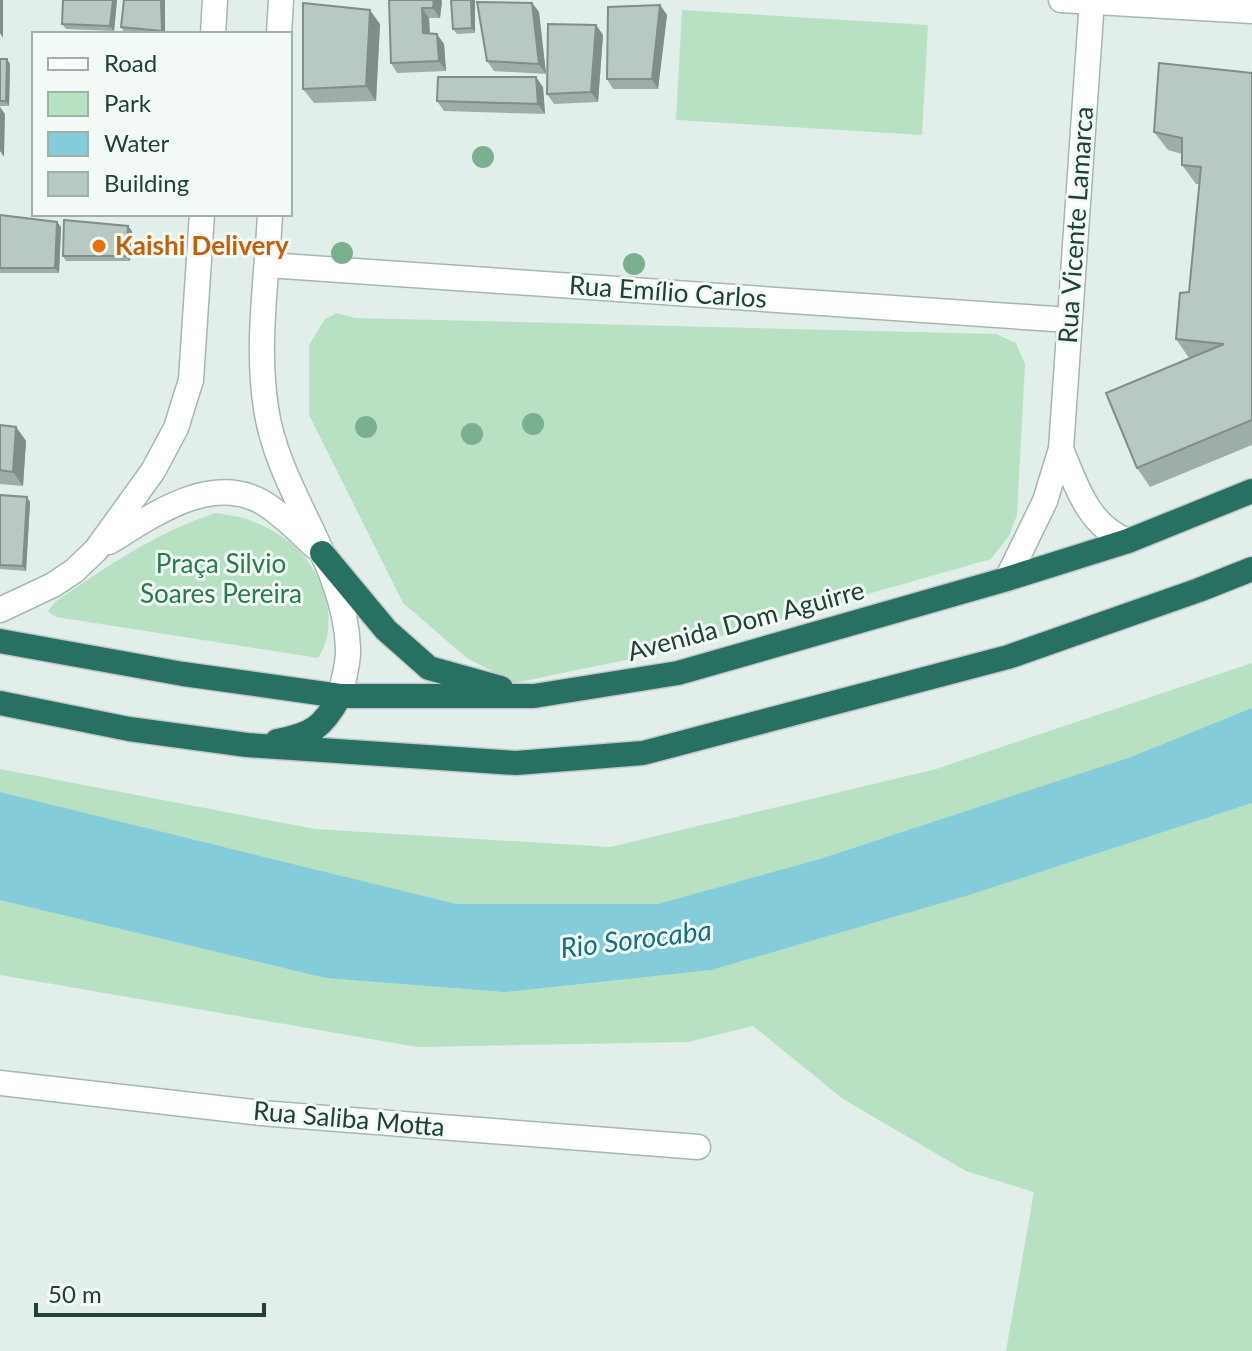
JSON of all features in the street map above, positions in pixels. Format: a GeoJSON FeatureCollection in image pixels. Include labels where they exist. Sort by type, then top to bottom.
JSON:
{"type":"FeatureCollection","features":[{"type":"Feature","properties":{"kind":"highway","name":"Avenida Dom Aguirre"},"geometry":{"type":"LineString","coordinates":[[0,641],[183,674],[340,696],[534,696],[678,673],[1007,579],[1128,541],[1252,491]]}},
{"type":"Feature","properties":{"kind":"highway"},"geometry":{"type":"LineString","coordinates":[[322,553],[386,630],[429,668],[534,696]]}},
{"type":"Feature","properties":{"kind":"highway"},"geometry":{"type":"LineString","coordinates":[[0,703],[129,729],[247,745],[516,763],[643,753],[1008,657],[1252,569]]}},
{"type":"Feature","properties":{"kind":"highway"},"geometry":{"type":"LineString","coordinates":[[247,745],[302,737],[323,724],[340,696]]}},
{"type":"Feature","properties":{"kind":"street"},"geometry":{"type":"LineString","coordinates":[[213,32],[215,0]]}},
{"type":"Feature","properties":{"kind":"street"},"geometry":{"type":"LineString","coordinates":[[279,32],[281,0]]}},
{"type":"Feature","properties":{"kind":"street"},"geometry":{"type":"LineString","coordinates":[[1061,0],[1252,11]]}},
{"type":"Feature","properties":{"kind":"street","name":"Rua Vicente Lamarca"},"geometry":{"type":"LineString","coordinates":[[1007,579],[1045,501],[1061,449],[1092,1]]}},
{"type":"Feature","properties":{"kind":"street"},"geometry":{"type":"LineString","coordinates":[[0,610],[53,585],[96,550],[153,471],[176,428],[191,380],[202,216]]}},
{"type":"Feature","properties":{"kind":"street"},"geometry":{"type":"LineString","coordinates":[[270,216],[262,359],[266,409],[279,457],[342,603],[349,650],[340,696]]}},
{"type":"Feature","properties":{"kind":"street","name":"Rua Emílio Carlos"},"geometry":{"type":"LineString","coordinates":[[268,265],[1069,320]]}},
{"type":"Feature","properties":{"kind":"street","name":"Rua Vicente Lamarca"},"geometry":{"type":"LineString","coordinates":[[1061,449],[1081,499],[1092,515],[1105,529],[1128,541]]}},
{"type":"Feature","properties":{"kind":"street"},"geometry":{"type":"LineString","coordinates":[[96,550],[166,507],[205,494],[240,494],[260,501],[278,513],[322,553]]}},
{"type":"Feature","properties":{"kind":"street","name":"Rua Saliba Motta"},"geometry":{"type":"LineString","coordinates":[[0,1083],[261,1113],[698,1147]]}},
{"type":"Feature","properties":{"kind":"green space"},"geometry":{"type":"Polygon","coordinates":[[[682,10],[928,25],[922,135],[676,120],[682,10]]]}},
{"type":"Feature","properties":{"kind":"green space"},"geometry":{"type":"Polygon","coordinates":[[[337,313],[355,318],[996,334],[1016,343],[1025,364],[1017,515],[1009,536],[991,559],[665,652],[514,683],[467,658],[403,603],[309,415],[309,345],[325,319],[337,313]]]}},
{"type":"Feature","properties":{"kind":"green space","name":"Praça Silvio Soares Pereira"},"geometry":{"type":"Polygon","coordinates":[[[216,513],[258,523],[283,537],[308,562],[322,588],[329,617],[325,645],[318,658],[56,617],[48,611],[55,602],[132,552],[173,530],[216,513]]]}},
{"type":"Feature","properties":{"kind":"green space"},"geometry":{"type":"Polygon","coordinates":[[[1252,663],[1252,1351],[1006,1351],[1034,1192],[966,1171],[843,1099],[753,1026],[688,1042],[417,1047],[0,975],[0,769],[315,829],[610,847],[936,769],[1252,663]]]}},
{"type":"Feature","properties":{"kind":"water","name":"Rio Sorocaba"},"geometry":{"type":"Polygon","coordinates":[[[1252,708],[1252,803],[969,895],[711,970],[505,992],[326,978],[0,900],[0,792],[456,904],[658,904],[820,859],[1131,757],[1252,708]]]}},
{"type":"Feature","properties":{"kind":"building"},"geometry":{"type":"Polygon","coordinates":[[[63,0],[113,0],[110,26],[62,24],[63,0]]]}},
{"type":"Feature","properties":{"kind":"building"},"geometry":{"type":"Polygon","coordinates":[[[124,0],[161,0],[162,31],[121,27],[124,0]]]}},
{"type":"Feature","properties":{"kind":"building"},"geometry":{"type":"Polygon","coordinates":[[[389,0],[434,0],[433,8],[422,8],[423,33],[437,34],[439,61],[391,63],[389,0]]]}},
{"type":"Feature","properties":{"kind":"building"},"geometry":{"type":"Polygon","coordinates":[[[451,0],[471,0],[472,28],[453,29],[451,0]]]}},
{"type":"Feature","properties":{"kind":"building"},"geometry":{"type":"Polygon","coordinates":[[[477,2],[532,3],[539,64],[487,61],[477,2]]]}},
{"type":"Feature","properties":{"kind":"building"},"geometry":{"type":"Polygon","coordinates":[[[303,3],[370,10],[366,86],[303,89],[303,3]]]}},
{"type":"Feature","properties":{"kind":"building"},"geometry":{"type":"Polygon","coordinates":[[[660,5],[652,79],[607,79],[608,7],[660,5]]]}},
{"type":"Feature","properties":{"kind":"building"},"geometry":{"type":"Polygon","coordinates":[[[548,24],[596,25],[591,92],[547,94],[548,24]]]}},
{"type":"Feature","properties":{"kind":"building"},"geometry":{"type":"Polygon","coordinates":[[[0,59],[7,59],[6,101],[0,101],[0,59]]]}},
{"type":"Feature","properties":{"kind":"building"},"geometry":{"type":"Polygon","coordinates":[[[1159,63],[1252,73],[1252,420],[1137,468],[1106,393],[1224,344],[1176,339],[1180,293],[1189,292],[1201,167],[1182,165],[1182,138],[1154,132],[1159,63]]]}},
{"type":"Feature","properties":{"kind":"building"},"geometry":{"type":"Polygon","coordinates":[[[438,77],[536,77],[538,104],[437,101],[438,77]]]}},
{"type":"Feature","properties":{"kind":"building"},"geometry":{"type":"Polygon","coordinates":[[[0,215],[57,222],[55,268],[0,268],[0,215]]]}},
{"type":"Feature","properties":{"kind":"building","name":"Kaishi Delivery"},"geometry":{"type":"Polygon","coordinates":[[[64,220],[128,226],[126,256],[63,256],[64,220]]]}},
{"type":"Feature","properties":{"kind":"building"},"geometry":{"type":"Polygon","coordinates":[[[0,425],[16,427],[13,472],[0,470],[0,425]]]}},
{"type":"Feature","properties":{"kind":"building"},"geometry":{"type":"Polygon","coordinates":[[[0,495],[27,497],[23,566],[0,565],[0,495]]]}},
{"type":"Feature","properties":{"kind":"place","name":"Kaishi Delivery"},"geometry":{"type":"Point","coordinates":[99,246]}}]}
